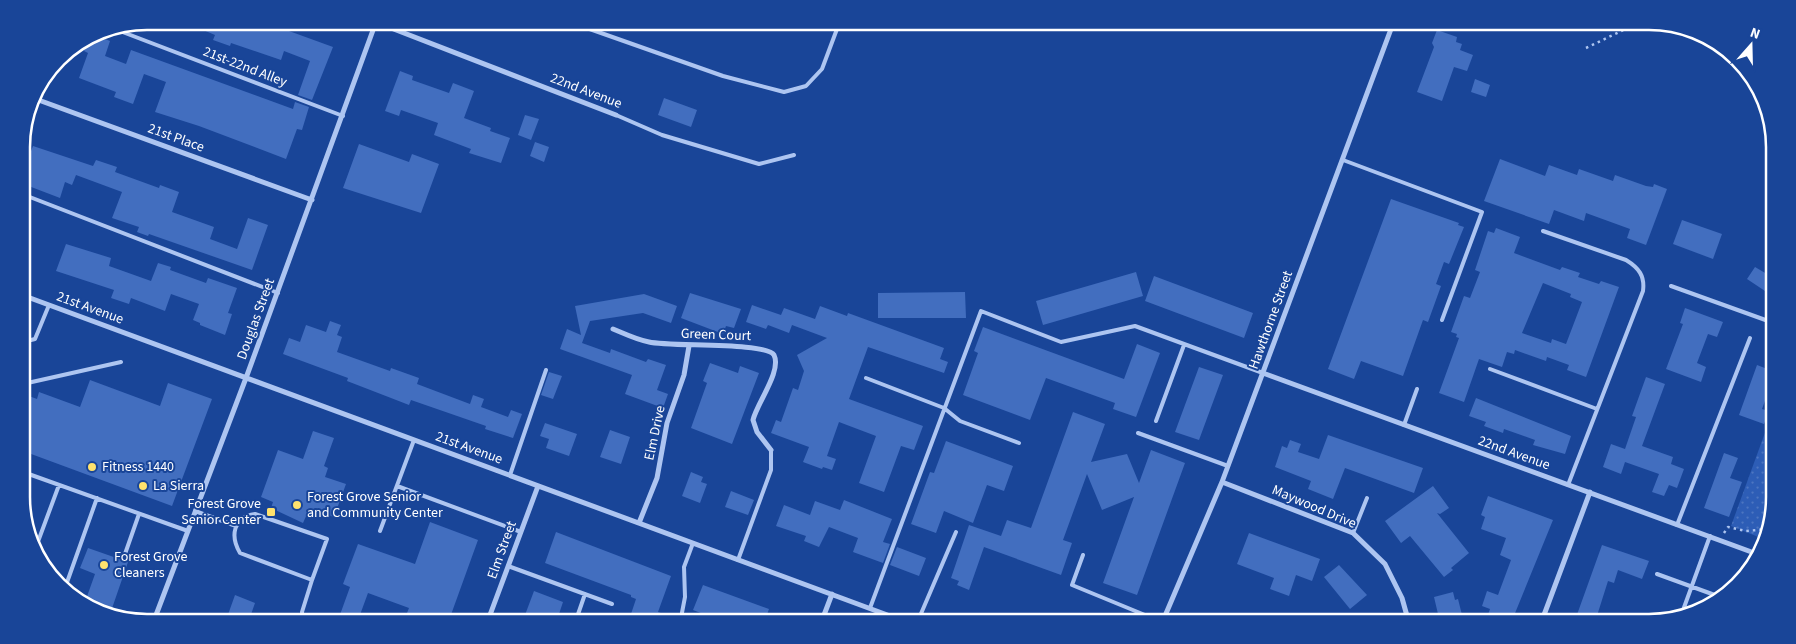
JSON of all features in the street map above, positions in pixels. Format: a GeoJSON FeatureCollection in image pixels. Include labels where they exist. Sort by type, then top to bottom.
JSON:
{"type":"FeatureCollection","features":[{"type":"Feature","properties":{"kind":"street","name":"Douglas Street"},"geometry":{"type":"LineString","coordinates":[[156,614],[278,293],[372,30]]}},
{"type":"Feature","properties":{"kind":"street","name":"22nd Avenue"},"geometry":{"type":"LineString","coordinates":[[396,30],[616,115]]}},
{"type":"Feature","properties":{"kind":"street","name":"Hawthorne Street"},"geometry":{"type":"LineString","coordinates":[[1165,614],[1222,482],[1264,373],[1389,30]]}},
{"type":"Feature","properties":{"kind":"street","name":"21st Place"},"geometry":{"type":"LineString","coordinates":[[40,101],[312,200]]}},
{"type":"Feature","properties":{"kind":"street","name":"21st Avenue"},"geometry":{"type":"LineString","coordinates":[[30,298],[886,614]]}},
{"type":"Feature","properties":{"kind":"street","name":"Green Court"},"geometry":{"type":"LineString","coordinates":[[613,329],[649,342],[689,346],[756,348],[770,351],[774,355],[776,365],[753,420],[757,432],[772,450]]}},
{"type":"Feature","properties":{"kind":"street","name":"Elm Drive"},"geometry":{"type":"LineString","coordinates":[[640,523],[657,478],[667,423],[684,375],[689,346]]}},
{"type":"Feature","properties":{"kind":"street","name":"22nd Avenue"},"geometry":{"type":"LineString","coordinates":[[1264,373],[1752,552]]}},
{"type":"Feature","properties":{"kind":"street","name":"Maywood Drive"},"geometry":{"type":"LineString","coordinates":[[1222,482],[1353,533],[1385,564],[1402,598],[1407,614]]}},
{"type":"Feature","properties":{"kind":"street","name":"Elm Street"},"geometry":{"type":"LineString","coordinates":[[490,614],[538,486]]}},
{"type":"Feature","properties":{"kind":"street"},"geometry":{"type":"LineString","coordinates":[[1543,614],[1590,492]]}},
{"type":"Feature","properties":{"kind":"street"},"geometry":{"type":"LineString","coordinates":[[825,614],[832,594]]}},
{"type":"Feature","properties":{"kind":"lane"},"geometry":{"type":"LineString","coordinates":[[593,30],[724,76],[784,92],[806,86],[822,69],[837,30]]}},
{"type":"Feature","properties":{"kind":"lane","name":"21st-22nd Alley"},"geometry":{"type":"LineString","coordinates":[[124,33],[342,116]]}},
{"type":"Feature","properties":{"kind":"lane","name":"22nd Avenue"},"geometry":{"type":"LineString","coordinates":[[616,115],[662,135],[759,164],[794,155]]}},
{"type":"Feature","properties":{"kind":"lane"},"geometry":{"type":"LineString","coordinates":[[1343,160],[1482,212],[1442,320]]}},
{"type":"Feature","properties":{"kind":"lane"},"geometry":{"type":"LineString","coordinates":[[30,197],[278,293]]}},
{"type":"Feature","properties":{"kind":"lane"},"geometry":{"type":"LineString","coordinates":[[1543,231],[1626,260],[1637,267],[1644,281],[1643,291],[1568,485]]}},
{"type":"Feature","properties":{"kind":"lane"},"geometry":{"type":"LineString","coordinates":[[1670,286],[1766,320]]}},
{"type":"Feature","properties":{"kind":"lane"},"geometry":{"type":"LineString","coordinates":[[30,341],[35,340],[49,305]]}},
{"type":"Feature","properties":{"kind":"lane"},"geometry":{"type":"LineString","coordinates":[[870,608],[981,311],[1060,342],[1135,326],[1264,373]]}},
{"type":"Feature","properties":{"kind":"lane"},"geometry":{"type":"LineString","coordinates":[[1677,524],[1750,338]]}},
{"type":"Feature","properties":{"kind":"lane"},"geometry":{"type":"LineString","coordinates":[[1156,421],[1184,344]]}},
{"type":"Feature","properties":{"kind":"lane"},"geometry":{"type":"LineString","coordinates":[[30,382],[121,362]]}},
{"type":"Feature","properties":{"kind":"lane"},"geometry":{"type":"LineString","coordinates":[[1490,369],[1598,409]]}},
{"type":"Feature","properties":{"kind":"lane"},"geometry":{"type":"LineString","coordinates":[[510,475],[546,370]]}},
{"type":"Feature","properties":{"kind":"lane"},"geometry":{"type":"LineString","coordinates":[[866,378],[944,408],[960,421],[1019,443]]}},
{"type":"Feature","properties":{"kind":"lane"},"geometry":{"type":"LineString","coordinates":[[1404,425],[1417,389]]}},
{"type":"Feature","properties":{"kind":"lane"},"geometry":{"type":"LineString","coordinates":[[1138,434],[1228,466]]}},
{"type":"Feature","properties":{"kind":"lane"},"geometry":{"type":"LineString","coordinates":[[380,531],[414,440]]}},
{"type":"Feature","properties":{"kind":"lane"},"geometry":{"type":"LineString","coordinates":[[738,560],[771,470],[772,450]]}},
{"type":"Feature","properties":{"kind":"lane"},"geometry":{"type":"LineString","coordinates":[[30,475],[188,531]]}},
{"type":"Feature","properties":{"kind":"lane"},"geometry":{"type":"LineString","coordinates":[[38,541],[59,485]]}},
{"type":"Feature","properties":{"kind":"lane"},"geometry":{"type":"LineString","coordinates":[[397,486],[521,532]]}},
{"type":"Feature","properties":{"kind":"lane"},"geometry":{"type":"LineString","coordinates":[[67,582],[97,498]]}},
{"type":"Feature","properties":{"kind":"lane"},"geometry":{"type":"LineString","coordinates":[[1353,533],[1367,498]]}},
{"type":"Feature","properties":{"kind":"lane"},"geometry":{"type":"LineString","coordinates":[[195,511],[236,526]]}},
{"type":"Feature","properties":{"kind":"lane"},"geometry":{"type":"LineString","coordinates":[[125,554],[139,514]]}},
{"type":"Feature","properties":{"kind":"lane"},"geometry":{"type":"LineString","coordinates":[[302,614],[327,539],[255,514],[246,515],[236,526],[233,537],[240,553],[312,580]]}},
{"type":"Feature","properties":{"kind":"lane"},"geometry":{"type":"LineString","coordinates":[[921,614],[956,532]]}},
{"type":"Feature","properties":{"kind":"lane"},"geometry":{"type":"LineString","coordinates":[[1684,608],[1710,536]]}},
{"type":"Feature","properties":{"kind":"lane"},"geometry":{"type":"LineString","coordinates":[[682,614],[685,597],[684,567],[693,543]]}},
{"type":"Feature","properties":{"kind":"lane"},"geometry":{"type":"LineString","coordinates":[[1083,555],[1072,586],[1142,614]]}},
{"type":"Feature","properties":{"kind":"lane"},"geometry":{"type":"LineString","coordinates":[[508,566],[612,604]]}},
{"type":"Feature","properties":{"kind":"lane"},"geometry":{"type":"LineString","coordinates":[[1657,574],[1714,594]]}},
{"type":"Feature","properties":{"kind":"lane"},"geometry":{"type":"LineString","coordinates":[[578,614],[585,594]]}},
{"type":"Feature","properties":{"kind":"path"},"geometry":{"type":"LineString","coordinates":[[1586,48],[1623,30]]}},
{"type":"Feature","properties":{"kind":"path"},"geometry":{"type":"LineString","coordinates":[[1721,540],[1728,527],[1746,531],[1761,530]]}},
{"type":"Feature","properties":{"kind":"shaded area"},"geometry":{"type":"Polygon","coordinates":[[[1766,430],[1766,497],[1764,520],[1760,535],[1759,537],[1731,526],[1766,430]]]}},
{"type":"Feature","properties":{"kind":"building"},"geometry":{"type":"Polygon","coordinates":[[[203,30],[286,30],[333,47],[312,100],[298,95],[310,61],[284,51],[281,60],[231,43],[230,46],[213,40],[215,35],[203,30]]]}},
{"type":"Feature","properties":{"kind":"building"},"geometry":{"type":"Polygon","coordinates":[[[1437,30],[1457,37],[1456,42],[1462,44],[1460,50],[1473,55],[1467,71],[1454,67],[1442,101],[1417,92],[1434,47],[1432,43],[1437,30]]]}},
{"type":"Feature","properties":{"kind":"building"},"geometry":{"type":"Polygon","coordinates":[[[104,38],[110,41],[105,56],[126,64],[131,50],[293,109],[295,102],[309,107],[302,130],[297,129],[286,159],[199,126],[155,112],[166,82],[144,74],[133,104],[114,97],[116,92],[79,78],[88,53],[84,51],[88,46],[104,38]]]}},
{"type":"Feature","properties":{"kind":"building"},"geometry":{"type":"Polygon","coordinates":[[[400,71],[413,76],[412,80],[449,93],[453,83],[474,91],[464,118],[491,128],[490,131],[510,138],[501,163],[469,153],[471,149],[434,135],[438,123],[401,110],[399,116],[385,111],[400,71]]]}},
{"type":"Feature","properties":{"kind":"building"},"geometry":{"type":"Polygon","coordinates":[[[1475,79],[1490,85],[1486,97],[1471,92],[1475,79]]]}},
{"type":"Feature","properties":{"kind":"building"},"geometry":{"type":"Polygon","coordinates":[[[664,98],[697,110],[691,127],[658,115],[664,98]]]}},
{"type":"Feature","properties":{"kind":"building"},"geometry":{"type":"Polygon","coordinates":[[[525,115],[539,119],[531,140],[518,135],[525,115]]]}},
{"type":"Feature","properties":{"kind":"building"},"geometry":{"type":"Polygon","coordinates":[[[535,142],[549,147],[544,162],[530,156],[535,142]]]}},
{"type":"Feature","properties":{"kind":"building"},"geometry":{"type":"Polygon","coordinates":[[[359,144],[409,162],[412,154],[439,164],[421,213],[343,188],[359,144]]]}},
{"type":"Feature","properties":{"kind":"building"},"geometry":{"type":"Polygon","coordinates":[[[33,146],[93,166],[96,160],[117,167],[115,172],[159,188],[160,185],[179,192],[172,212],[214,227],[210,239],[237,249],[248,218],[268,225],[252,270],[149,234],[148,236],[137,232],[139,227],[112,218],[122,192],[76,175],[72,185],[65,182],[60,198],[30,187],[30,154],[33,146]]]}},
{"type":"Feature","properties":{"kind":"building"},"geometry":{"type":"Polygon","coordinates":[[[1500,159],[1545,176],[1549,165],[1577,175],[1579,169],[1613,181],[1615,175],[1646,186],[1653,187],[1654,184],[1667,189],[1646,245],[1627,238],[1630,229],[1586,213],[1584,221],[1554,210],[1549,224],[1484,201],[1500,159]]]}},
{"type":"Feature","properties":{"kind":"building"},"geometry":{"type":"Polygon","coordinates":[[[1391,199],[1459,223],[1458,225],[1464,227],[1449,264],[1444,262],[1436,284],[1441,286],[1428,322],[1423,320],[1403,376],[1361,361],[1354,379],[1328,369],[1391,199]]]}},
{"type":"Feature","properties":{"kind":"building"},"geometry":{"type":"Polygon","coordinates":[[[1682,220],[1722,234],[1713,259],[1673,244],[1682,220]]]}},
{"type":"Feature","properties":{"kind":"building"},"geometry":{"type":"Polygon","coordinates":[[[1496,228],[1520,237],[1514,253],[1560,270],[1562,267],[1580,273],[1578,277],[1599,284],[1601,281],[1619,287],[1586,377],[1567,370],[1569,365],[1547,357],[1546,361],[1515,350],[1514,354],[1507,352],[1502,367],[1479,359],[1464,402],[1439,393],[1459,338],[1456,337],[1457,334],[1451,332],[1464,296],[1470,298],[1480,272],[1475,270],[1488,231],[1494,233],[1496,228]],[[1543,283],[1522,333],[1551,343],[1552,339],[1566,344],[1582,302],[1570,297],[1571,294],[1543,283]]]}},
{"type":"Feature","properties":{"kind":"building"},"geometry":{"type":"Polygon","coordinates":[[[66,244],[111,258],[109,266],[151,281],[158,263],[171,267],[170,270],[206,283],[208,278],[237,288],[228,313],[232,314],[225,335],[200,325],[200,323],[193,320],[199,304],[171,294],[165,311],[131,298],[129,304],[111,298],[114,290],[56,271],[66,244]]]}},
{"type":"Feature","properties":{"kind":"building"},"geometry":{"type":"Polygon","coordinates":[[[1755,267],[1766,273],[1766,292],[1747,279],[1755,267]]]}},
{"type":"Feature","properties":{"kind":"building"},"geometry":{"type":"Polygon","coordinates":[[[1136,272],[1143,296],[1043,325],[1036,301],[1136,272]]]}},
{"type":"Feature","properties":{"kind":"building"},"geometry":{"type":"Polygon","coordinates":[[[1154,276],[1253,313],[1244,338],[1145,301],[1154,276]]]}},
{"type":"Feature","properties":{"kind":"building"},"geometry":{"type":"Polygon","coordinates":[[[965,292],[966,318],[878,318],[878,293],[965,292]]]}},
{"type":"Feature","properties":{"kind":"building"},"geometry":{"type":"Polygon","coordinates":[[[690,293],[741,309],[734,328],[726,326],[723,334],[681,318],[690,293]]]}},
{"type":"Feature","properties":{"kind":"building"},"geometry":{"type":"Polygon","coordinates":[[[644,294],[677,306],[671,323],[643,313],[590,321],[582,343],[610,353],[611,349],[646,362],[648,359],[666,365],[657,390],[668,394],[663,408],[625,394],[632,375],[560,349],[567,329],[581,335],[575,306],[644,294]]]}},
{"type":"Feature","properties":{"kind":"building"},"geometry":{"type":"Polygon","coordinates":[[[752,305],[781,315],[784,308],[815,319],[820,306],[847,316],[848,313],[944,348],[940,359],[948,362],[944,373],[868,347],[849,399],[923,426],[914,450],[901,446],[884,492],[859,483],[876,436],[839,422],[827,456],[836,459],[832,470],[823,467],[822,469],[803,462],[809,447],[771,433],[776,420],[781,422],[793,388],[798,390],[804,371],[797,355],[827,338],[792,325],[789,333],[768,325],[766,329],[746,322],[752,305]]]}},
{"type":"Feature","properties":{"kind":"building"},"geometry":{"type":"Polygon","coordinates":[[[1685,308],[1723,322],[1717,337],[1708,334],[1697,363],[1706,367],[1701,382],[1666,369],[1683,324],[1680,323],[1685,308]]]}},
{"type":"Feature","properties":{"kind":"building"},"geometry":{"type":"Polygon","coordinates":[[[330,321],[341,325],[337,335],[342,337],[337,352],[390,371],[391,368],[419,378],[417,384],[470,404],[473,395],[484,399],[481,407],[508,417],[511,410],[522,414],[513,438],[485,429],[486,426],[411,400],[409,405],[347,381],[348,378],[283,354],[289,338],[300,342],[306,325],[326,332],[330,321]]]}},
{"type":"Feature","properties":{"kind":"building"},"geometry":{"type":"Polygon","coordinates":[[[983,327],[1124,379],[1137,344],[1160,353],[1136,417],[1113,409],[1115,403],[1046,378],[1030,420],[963,395],[978,353],[974,351],[983,327]]]}},
{"type":"Feature","properties":{"kind":"building"},"geometry":{"type":"Polygon","coordinates":[[[710,363],[738,373],[740,366],[759,373],[732,444],[691,428],[707,383],[703,381],[710,363]]]}},
{"type":"Feature","properties":{"kind":"building"},"geometry":{"type":"Polygon","coordinates":[[[1757,365],[1766,368],[1766,398],[1762,409],[1766,410],[1764,424],[1739,415],[1757,365]]]}},
{"type":"Feature","properties":{"kind":"building"},"geometry":{"type":"Polygon","coordinates":[[[1199,367],[1223,375],[1199,440],[1175,432],[1199,367]]]}},
{"type":"Feature","properties":{"kind":"building"},"geometry":{"type":"Polygon","coordinates":[[[549,372],[562,376],[553,399],[541,395],[549,372]]]}},
{"type":"Feature","properties":{"kind":"building"},"geometry":{"type":"Polygon","coordinates":[[[1646,377],[1665,384],[1642,446],[1673,457],[1671,464],[1684,469],[1677,488],[1669,485],[1664,496],[1652,492],[1659,474],[1625,462],[1621,474],[1603,467],[1611,444],[1625,449],[1636,417],[1632,416],[1646,377]]]}},
{"type":"Feature","properties":{"kind":"building"},"geometry":{"type":"Polygon","coordinates":[[[90,380],[160,406],[168,383],[212,399],[172,506],[30,454],[30,396],[37,399],[39,392],[80,407],[90,380]]]}},
{"type":"Feature","properties":{"kind":"building"},"geometry":{"type":"Polygon","coordinates":[[[1476,398],[1571,436],[1565,454],[1533,445],[1535,440],[1504,429],[1503,433],[1484,426],[1486,422],[1469,416],[1476,398]]]}},
{"type":"Feature","properties":{"kind":"building"},"geometry":{"type":"Polygon","coordinates":[[[1073,412],[1105,424],[1091,462],[1127,454],[1139,483],[1151,450],[1185,463],[1137,595],[1103,583],[1134,497],[1102,510],[1087,474],[1063,540],[1072,543],[1061,575],[984,547],[969,590],[957,585],[959,581],[951,578],[969,525],[1001,536],[1007,520],[1031,528],[1073,412]]]}},
{"type":"Feature","properties":{"kind":"building"},"geometry":{"type":"Polygon","coordinates":[[[545,423],[577,434],[569,456],[546,448],[549,439],[540,436],[545,423]]]}},
{"type":"Feature","properties":{"kind":"building"},"geometry":{"type":"Polygon","coordinates":[[[610,430],[630,437],[621,464],[600,457],[610,430]]]}},
{"type":"Feature","properties":{"kind":"building"},"geometry":{"type":"Polygon","coordinates":[[[313,431],[334,438],[324,466],[328,468],[325,477],[346,484],[334,517],[313,510],[311,515],[307,514],[303,523],[271,508],[273,502],[261,497],[278,450],[303,459],[313,431]]]}},
{"type":"Feature","properties":{"kind":"building"},"geometry":{"type":"Polygon","coordinates":[[[1328,435],[1423,468],[1414,493],[1345,468],[1333,499],[1308,489],[1311,481],[1275,467],[1282,446],[1287,448],[1290,440],[1301,444],[1298,452],[1319,459],[1328,435]]]}},
{"type":"Feature","properties":{"kind":"building"},"geometry":{"type":"Polygon","coordinates":[[[946,441],[1013,466],[1004,491],[987,485],[973,523],[944,511],[936,533],[911,524],[930,472],[934,473],[946,441]]]}},
{"type":"Feature","properties":{"kind":"building"},"geometry":{"type":"Polygon","coordinates":[[[1724,453],[1738,458],[1730,478],[1742,482],[1729,517],[1704,508],[1724,453]]]}},
{"type":"Feature","properties":{"kind":"building"},"geometry":{"type":"Polygon","coordinates":[[[691,472],[703,477],[701,482],[707,484],[700,503],[682,496],[691,472]]]}},
{"type":"Feature","properties":{"kind":"building"},"geometry":{"type":"Polygon","coordinates":[[[1433,486],[1449,508],[1440,514],[1437,513],[1469,553],[1451,568],[1453,570],[1444,577],[1410,536],[1401,543],[1385,521],[1433,486]]]}},
{"type":"Feature","properties":{"kind":"building"},"geometry":{"type":"Polygon","coordinates":[[[731,491],[754,500],[748,515],[725,507],[731,491]]]}},
{"type":"Feature","properties":{"kind":"building"},"geometry":{"type":"Polygon","coordinates":[[[1488,496],[1553,520],[1515,614],[1488,614],[1490,609],[1482,606],[1487,591],[1498,595],[1511,560],[1500,555],[1506,538],[1481,529],[1485,517],[1481,515],[1488,496]]]}},
{"type":"Feature","properties":{"kind":"building"},"geometry":{"type":"Polygon","coordinates":[[[844,500],[892,519],[883,542],[890,544],[883,563],[853,552],[858,538],[829,527],[819,547],[804,541],[806,536],[776,526],[784,505],[810,515],[815,501],[840,510],[844,500]]]}},
{"type":"Feature","properties":{"kind":"building"},"geometry":{"type":"Polygon","coordinates":[[[430,522],[478,540],[451,614],[407,614],[409,608],[368,593],[360,614],[340,614],[350,587],[343,584],[358,544],[415,564],[430,522]]]}},
{"type":"Feature","properties":{"kind":"building"},"geometry":{"type":"Polygon","coordinates":[[[556,532],[671,576],[658,612],[663,614],[631,614],[636,599],[631,597],[631,595],[545,563],[556,532]]]}},
{"type":"Feature","properties":{"kind":"building"},"geometry":{"type":"Polygon","coordinates":[[[1249,533],[1320,559],[1312,581],[1296,575],[1289,596],[1270,589],[1274,578],[1237,564],[1249,533]]]}},
{"type":"Feature","properties":{"kind":"building"},"geometry":{"type":"Polygon","coordinates":[[[1602,545],[1649,561],[1642,579],[1618,570],[1614,583],[1608,581],[1598,614],[1577,614],[1602,545]]]}},
{"type":"Feature","properties":{"kind":"building"},"geometry":{"type":"Polygon","coordinates":[[[897,547],[926,558],[919,576],[890,565],[897,547]]]}},
{"type":"Feature","properties":{"kind":"building"},"geometry":{"type":"Polygon","coordinates":[[[88,548],[128,562],[112,609],[87,597],[95,574],[80,568],[88,548]]]}},
{"type":"Feature","properties":{"kind":"building"},"geometry":{"type":"Polygon","coordinates":[[[1339,565],[1367,595],[1350,609],[1324,577],[1339,565]]]}},
{"type":"Feature","properties":{"kind":"building"},"geometry":{"type":"Polygon","coordinates":[[[703,585],[769,609],[767,614],[703,614],[693,610],[703,585]]]}},
{"type":"Feature","properties":{"kind":"building"},"geometry":{"type":"Polygon","coordinates":[[[534,591],[563,602],[559,614],[525,614],[534,591]]]}},
{"type":"Feature","properties":{"kind":"building"},"geometry":{"type":"Polygon","coordinates":[[[1453,592],[1455,600],[1458,599],[1462,614],[1438,614],[1434,597],[1453,592]]]}},
{"type":"Feature","properties":{"kind":"building"},"geometry":{"type":"Polygon","coordinates":[[[235,595],[255,603],[251,614],[228,614],[235,595]]]}},
{"type":"Feature","properties":{"kind":"place","name":"Fitness 1440"},"geometry":{"type":"Point","coordinates":[92,467]}},
{"type":"Feature","properties":{"kind":"place","name":"La Sierra"},"geometry":{"type":"Point","coordinates":[143,486]}},
{"type":"Feature","properties":{"kind":"place","name":"Forest Grove Senior and Community Center"},"geometry":{"type":"Point","coordinates":[297,505]}},
{"type":"Feature","properties":{"kind":"place","name":"Forest Grove Senior Center"},"geometry":{"type":"Point","coordinates":[271,512]}},
{"type":"Feature","properties":{"kind":"place","name":"Forest Grove Cleaners"},"geometry":{"type":"Point","coordinates":[104,565]}}]}
